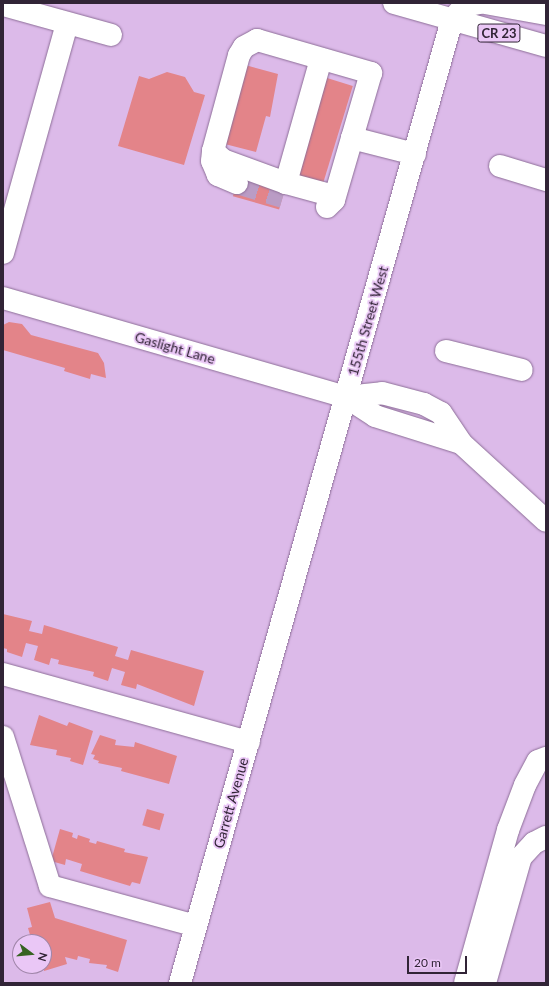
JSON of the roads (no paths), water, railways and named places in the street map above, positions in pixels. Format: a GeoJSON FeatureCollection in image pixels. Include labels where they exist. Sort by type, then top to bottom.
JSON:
{"type":"FeatureCollection","features":[{"type":"Feature","properties":{"kind":"street","name":"CR 23"},"geometry":{"type":"LineString","coordinates":[[394,3],[546,46]]}},
{"type":"Feature","properties":{"kind":"street"},"geometry":{"type":"LineString","coordinates":[[452,20],[464,6],[480,3]]}},
{"type":"Feature","properties":{"kind":"street"},"geometry":{"type":"LineString","coordinates":[[485,3],[546,14]]}},
{"type":"Feature","properties":{"kind":"street"},"geometry":{"type":"LineString","coordinates":[[3,5],[111,36]]}},
{"type":"Feature","properties":{"kind":"street","name":"155th Street West"},"geometry":{"type":"LineString","coordinates":[[283,622],[452,20]]}},
{"type":"Feature","properties":{"kind":"street"},"geometry":{"type":"LineString","coordinates":[[5,240],[67,24]]}},
{"type":"Feature","properties":{"kind":"street"},"geometry":{"type":"LineString","coordinates":[[213,151],[223,160],[284,190],[334,196],[371,73],[257,40],[244,47],[239,55],[213,151],[212,161],[218,175],[237,183]]}},
{"type":"Feature","properties":{"kind":"street"},"geometry":{"type":"LineString","coordinates":[[284,190],[321,59]]}},
{"type":"Feature","properties":{"kind":"street"},"geometry":{"type":"LineString","coordinates":[[352,138],[415,154]]}},
{"type":"Feature","properties":{"kind":"street"},"geometry":{"type":"LineString","coordinates":[[500,166],[546,180]]}},
{"type":"Feature","properties":{"kind":"street","name":"Gaslight Lane"},"geometry":{"type":"LineString","coordinates":[[3,298],[346,397],[376,416],[461,443],[546,521]]}},
{"type":"Feature","properties":{"kind":"street"},"geometry":{"type":"LineString","coordinates":[[446,351],[522,370]]}},
{"type":"Feature","properties":{"kind":"street","name":"Garrett Avenue"},"geometry":{"type":"LineString","coordinates":[[180,983],[283,622]]}},
{"type":"Feature","properties":{"kind":"street"},"geometry":{"type":"LineString","coordinates":[[3,674],[249,742]]}},
{"type":"Feature","properties":{"kind":"street"},"geometry":{"type":"LineString","coordinates":[[3,737],[50,886],[196,926]]}},
{"type":"Feature","properties":{"kind":"street"},"geometry":{"type":"LineString","coordinates":[[465,983],[508,830],[525,785],[538,761],[546,758]]}},
{"type":"Feature","properties":{"kind":"street"},"geometry":{"type":"LineString","coordinates":[[485,983],[521,857],[534,843],[546,837]]}},
{"type":"Feature","properties":{"kind":"tunnel"},"geometry":{"type":"LineString","coordinates":[[237,183],[283,197]]}}]}
